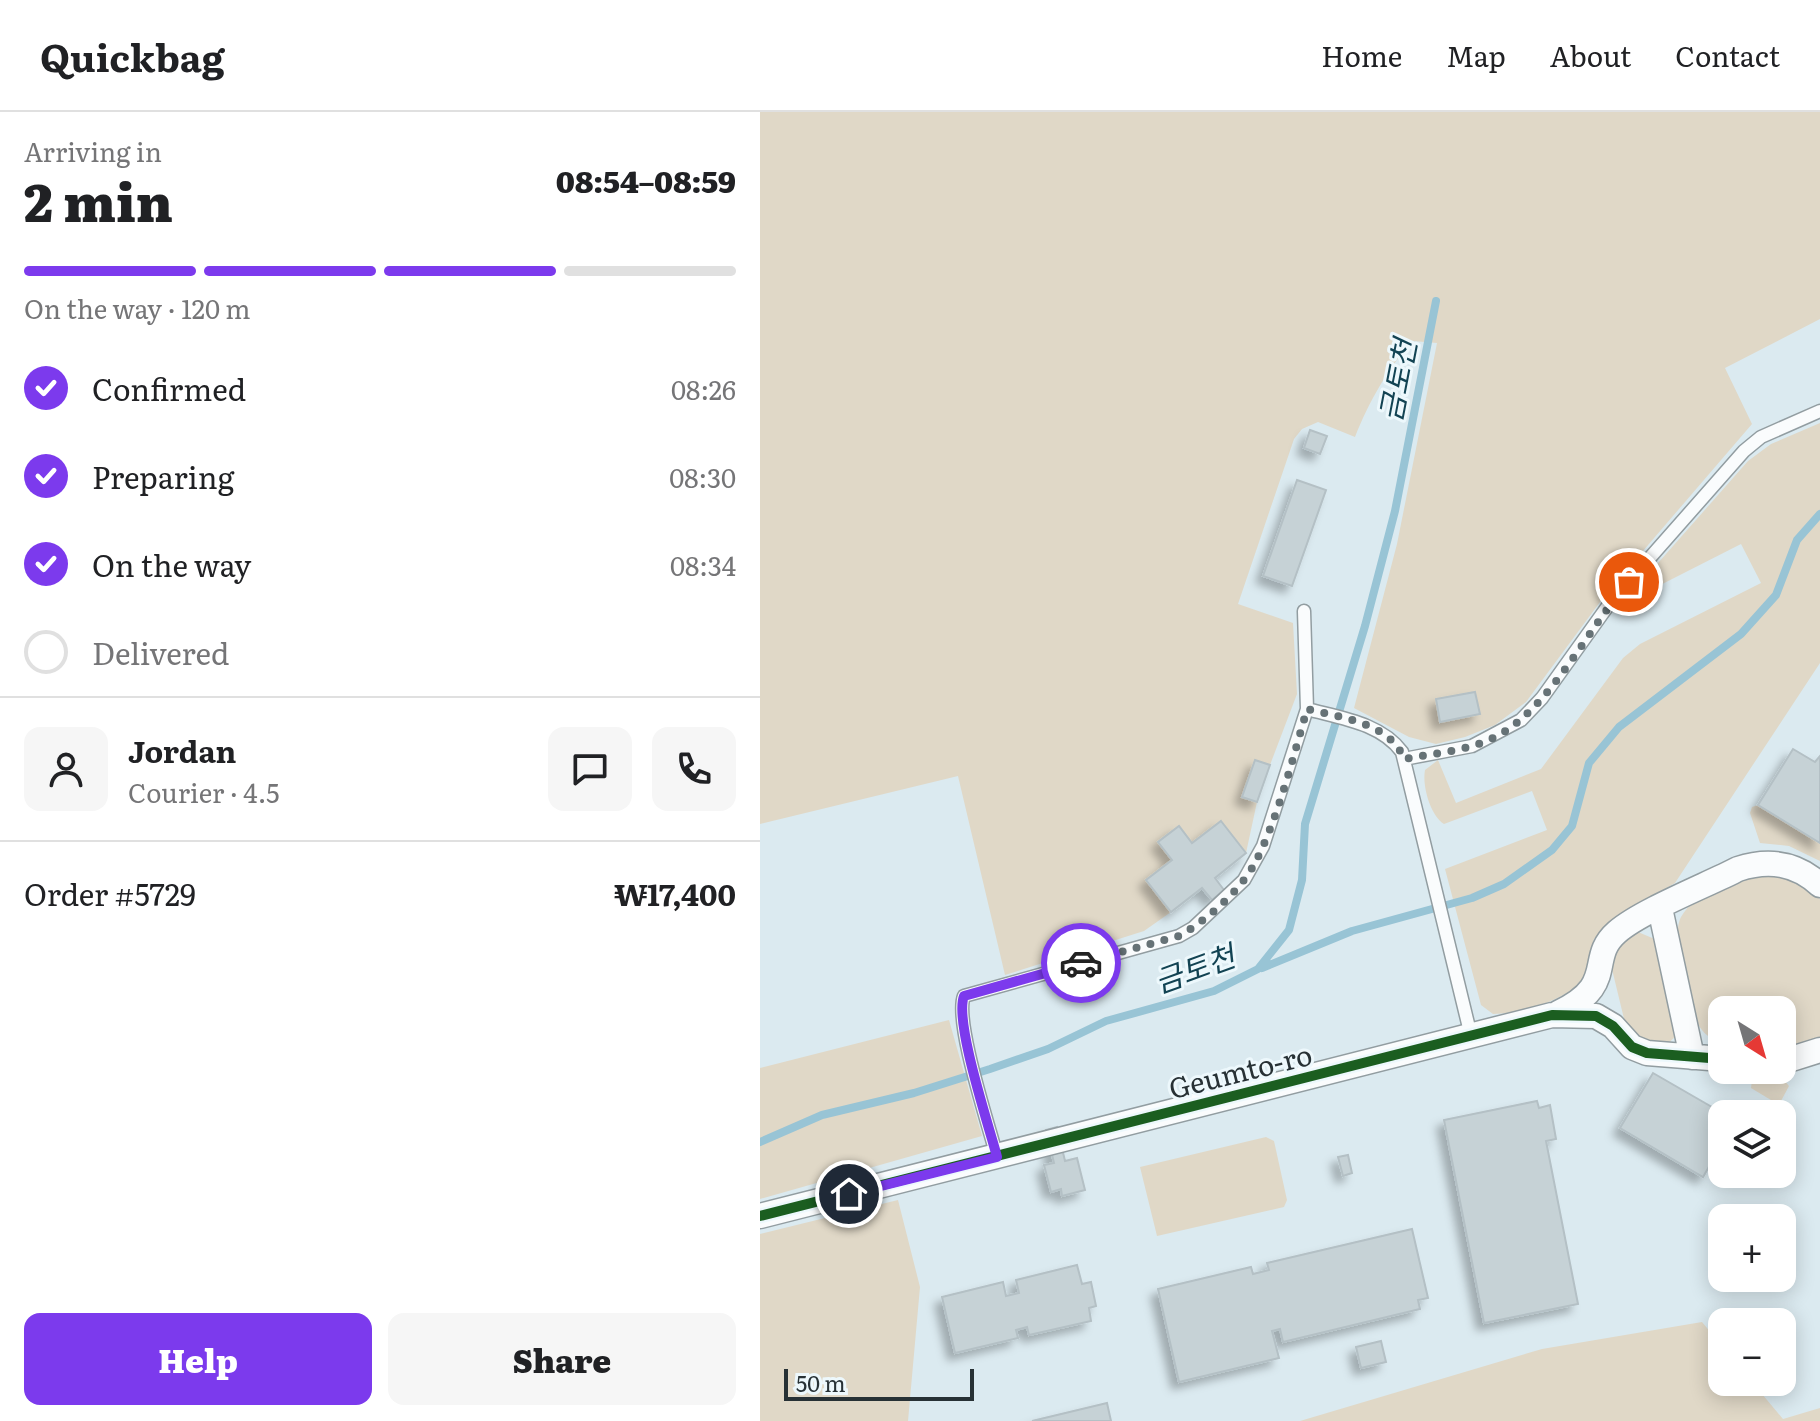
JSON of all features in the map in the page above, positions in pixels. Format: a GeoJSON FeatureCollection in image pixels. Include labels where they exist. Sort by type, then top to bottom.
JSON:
{"type":"FeatureCollection","features":[{"type":"Feature","properties":{"kind":"street","name":"Geumto-ro"},"geometry":{"type":"LineString","coordinates":[[760,1216],[995,1147],[1552,1015],[1589,994],[1600,977],[1604,951],[1617,932],[1660,908],[1752,864],[1786,866],[1820,885]]}},
{"type":"Feature","properties":{"kind":"street"},"geometry":{"type":"LineString","coordinates":[[1660,908],[1692,1057]]}},
{"type":"Feature","properties":{"kind":"street","name":"Geumto-ro"},"geometry":{"type":"LineString","coordinates":[[1552,1015],[1596,1016],[1613,1026],[1639,1051],[1708,1058]]}},
{"type":"Feature","properties":{"kind":"street"},"geometry":{"type":"LineString","coordinates":[[1796,1058],[1820,1050]]}},
{"type":"Feature","properties":{"kind":"lane"},"geometry":{"type":"LineString","coordinates":[[1404,759],[1472,746],[1521,720],[1542,698],[1610,603],[1744,451],[1761,437],[1820,411]]}},
{"type":"Feature","properties":{"kind":"lane"},"geometry":{"type":"LineString","coordinates":[[995,1147],[965,1034],[962,1002],[972,991],[1164,942],[1193,928],[1244,880],[1255,863],[1307,709],[1304,611]]}},
{"type":"Feature","properties":{"kind":"lane"},"geometry":{"type":"LineString","coordinates":[[1307,709],[1354,722],[1394,741],[1404,759],[1471,1036]]}},
{"type":"Feature","properties":{"kind":"shaded area"},"geometry":{"type":"Polygon","coordinates":[[[760,112],[1820,112],[1820,319],[1725,368],[1752,424],[1606,594],[1526,702],[1495,725],[1436,744],[1409,737],[1354,708],[1397,544],[1437,343],[1413,341],[1404,351],[1380,386],[1355,437],[1318,422],[1302,429],[1294,439],[1238,604],[1293,623],[1297,694],[1270,765],[1255,760],[1242,796],[1257,802],[1246,853],[1221,821],[1192,843],[1178,826],[1158,842],[1172,860],[1146,880],[1171,912],[1144,931],[1005,975],[958,776],[760,824],[760,112]]]}},
{"type":"Feature","properties":{"kind":"shaded area"},"geometry":{"type":"Polygon","coordinates":[[[1820,423],[1820,663],[1675,883],[1622,914],[1594,939],[1584,982],[1541,1005],[1493,1014],[1481,1005],[1445,869],[1547,830],[1532,791],[1444,824],[1428,799],[1425,770],[1438,760],[1456,803],[1541,769],[1623,658],[1640,644],[1761,583],[1741,544],[1621,605],[1748,461],[1771,444],[1820,423]]]}},
{"type":"Feature","properties":{"kind":"shaded area"},"geometry":{"type":"Polygon","coordinates":[[[1758,805],[1820,843],[1820,861],[1789,846],[1760,843],[1750,813],[1752,807],[1758,805]]]}},
{"type":"Feature","properties":{"kind":"shaded area"},"geometry":{"type":"Polygon","coordinates":[[[1760,873],[1802,882],[1820,899],[1820,1039],[1796,1047],[1796,996],[1708,996],[1708,1036],[1702,1030],[1691,1008],[1682,975],[1678,927],[1681,917],[1696,900],[1727,884],[1760,873]]]}},
{"type":"Feature","properties":{"kind":"shaded area"},"geometry":{"type":"Polygon","coordinates":[[[1638,932],[1657,940],[1676,1036],[1665,1046],[1645,1045],[1626,1027],[1611,965],[1616,947],[1638,932]]]}},
{"type":"Feature","properties":{"kind":"shaded area"},"geometry":{"type":"Polygon","coordinates":[[[949,1020],[982,1136],[760,1199],[760,1068],[949,1020]]]}},
{"type":"Feature","properties":{"kind":"shaded area"},"geometry":{"type":"Polygon","coordinates":[[[1752,1084],[1789,1086],[1782,1100],[1771,1100],[1751,1088],[1752,1084]]]}},
{"type":"Feature","properties":{"kind":"shaded area"},"geometry":{"type":"Polygon","coordinates":[[[1266,1137],[1274,1141],[1287,1200],[1284,1207],[1157,1236],[1140,1167],[1266,1137]]]}},
{"type":"Feature","properties":{"kind":"shaded area"},"geometry":{"type":"Polygon","coordinates":[[[898,1200],[920,1287],[908,1421],[760,1421],[760,1234],[898,1200]]]}},
{"type":"Feature","properties":{"kind":"shaded area"},"geometry":{"type":"Polygon","coordinates":[[[1702,1322],[1708,1329],[1708,1396],[1764,1396],[1783,1419],[1820,1408],[1820,1421],[1300,1421],[1542,1349],[1702,1322]]]}},
{"type":"Feature","properties":{"kind":"building"},"geometry":{"type":"Polygon","coordinates":[[[1310,430],[1327,436],[1320,454],[1304,448],[1310,430]]]}},
{"type":"Feature","properties":{"kind":"building"},"geometry":{"type":"Polygon","coordinates":[[[1297,480],[1326,490],[1292,586],[1263,576],[1297,480]]]}},
{"type":"Feature","properties":{"kind":"building"},"geometry":{"type":"Polygon","coordinates":[[[1475,692],[1480,714],[1440,722],[1436,699],[1475,692]]]}},
{"type":"Feature","properties":{"kind":"building"},"geometry":{"type":"Polygon","coordinates":[[[1793,749],[1815,762],[1820,756],[1820,843],[1758,805],[1793,749]]]}},
{"type":"Feature","properties":{"kind":"building"},"geometry":{"type":"Polygon","coordinates":[[[1255,760],[1270,765],[1257,802],[1242,797],[1255,760]]]}},
{"type":"Feature","properties":{"kind":"building"},"geometry":{"type":"Polygon","coordinates":[[[1221,821],[1246,853],[1215,878],[1224,890],[1212,900],[1202,888],[1171,912],[1146,880],[1172,860],[1158,842],[1179,826],[1192,843],[1221,821]]]}},
{"type":"Feature","properties":{"kind":"building"},"geometry":{"type":"Polygon","coordinates":[[[1653,1073],[1708,1105],[1708,1168],[1703,1177],[1620,1128],[1653,1073]]]}},
{"type":"Feature","properties":{"kind":"building"},"geometry":{"type":"Polygon","coordinates":[[[1537,1101],[1539,1108],[1550,1105],[1556,1139],[1546,1141],[1578,1304],[1484,1323],[1444,1120],[1537,1101]]]}},
{"type":"Feature","properties":{"kind":"building"},"geometry":{"type":"Polygon","coordinates":[[[1057,1127],[1065,1161],[1077,1158],[1085,1190],[1062,1196],[1061,1189],[1051,1192],[1044,1165],[1054,1163],[1046,1130],[1057,1127]]]}},
{"type":"Feature","properties":{"kind":"building"},"geometry":{"type":"Polygon","coordinates":[[[1348,1155],[1352,1173],[1343,1176],[1338,1157],[1348,1155]]]}},
{"type":"Feature","properties":{"kind":"building"},"geometry":{"type":"Polygon","coordinates":[[[1412,1229],[1428,1298],[1418,1300],[1420,1309],[1283,1342],[1280,1329],[1272,1331],[1279,1358],[1179,1382],[1158,1289],[1251,1267],[1253,1274],[1269,1270],[1267,1263],[1412,1229]]]}},
{"type":"Feature","properties":{"kind":"building"},"geometry":{"type":"Polygon","coordinates":[[[1077,1265],[1082,1284],[1091,1282],[1096,1306],[1089,1308],[1091,1321],[1029,1335],[1027,1327],[1016,1330],[1018,1338],[955,1353],[942,1297],[1003,1282],[1006,1296],[1019,1293],[1016,1280],[1077,1265]]]}},
{"type":"Feature","properties":{"kind":"building"},"geometry":{"type":"Polygon","coordinates":[[[1381,1341],[1386,1362],[1361,1368],[1356,1347],[1381,1341]]]}},
{"type":"Feature","properties":{"kind":"building"},"geometry":{"type":"Polygon","coordinates":[[[1107,1403],[1111,1421],[1032,1421],[1107,1403]]]}},
{"type":"Feature","properties":{"kind":"waterway","name":"금토천"},"geometry":{"type":"LineString","coordinates":[[760,1142],[822,1115],[914,1093],[1048,1049],[1106,1021],[1214,991],[1258,969],[1289,930],[1302,880],[1305,824],[1365,626],[1395,511],[1436,301]]}},
{"type":"Feature","properties":{"kind":"waterway"},"geometry":{"type":"LineString","coordinates":[[1262,968],[1352,931],[1472,898],[1504,884],[1552,850],[1572,826],[1589,763],[1619,727],[1741,634],[1776,595],[1797,540],[1820,514]]}},
{"type":"Feature","properties":{"kind":"cycle path"},"geometry":{"type":"LineString","coordinates":[[760,1216],[1552,1015],[1596,1016],[1613,1026],[1632,1047],[1647,1053],[1708,1058]]}},
{"type":"Feature","properties":{"kind":"way so far"},"geometry":{"type":"LineString","coordinates":[[1081,963],[1179,936],[1193,928],[1244,880],[1263,846],[1307,709],[1383,733],[1394,741],[1404,759],[1472,746],[1498,735],[1521,720],[1542,698],[1610,603],[1629,582]]}},
{"type":"Feature","properties":{"kind":"route"},"geometry":{"type":"LineString","coordinates":[[849,1194],[997,1157],[965,1034],[961,1011],[964,996],[972,991],[1081,963]]}}]}
